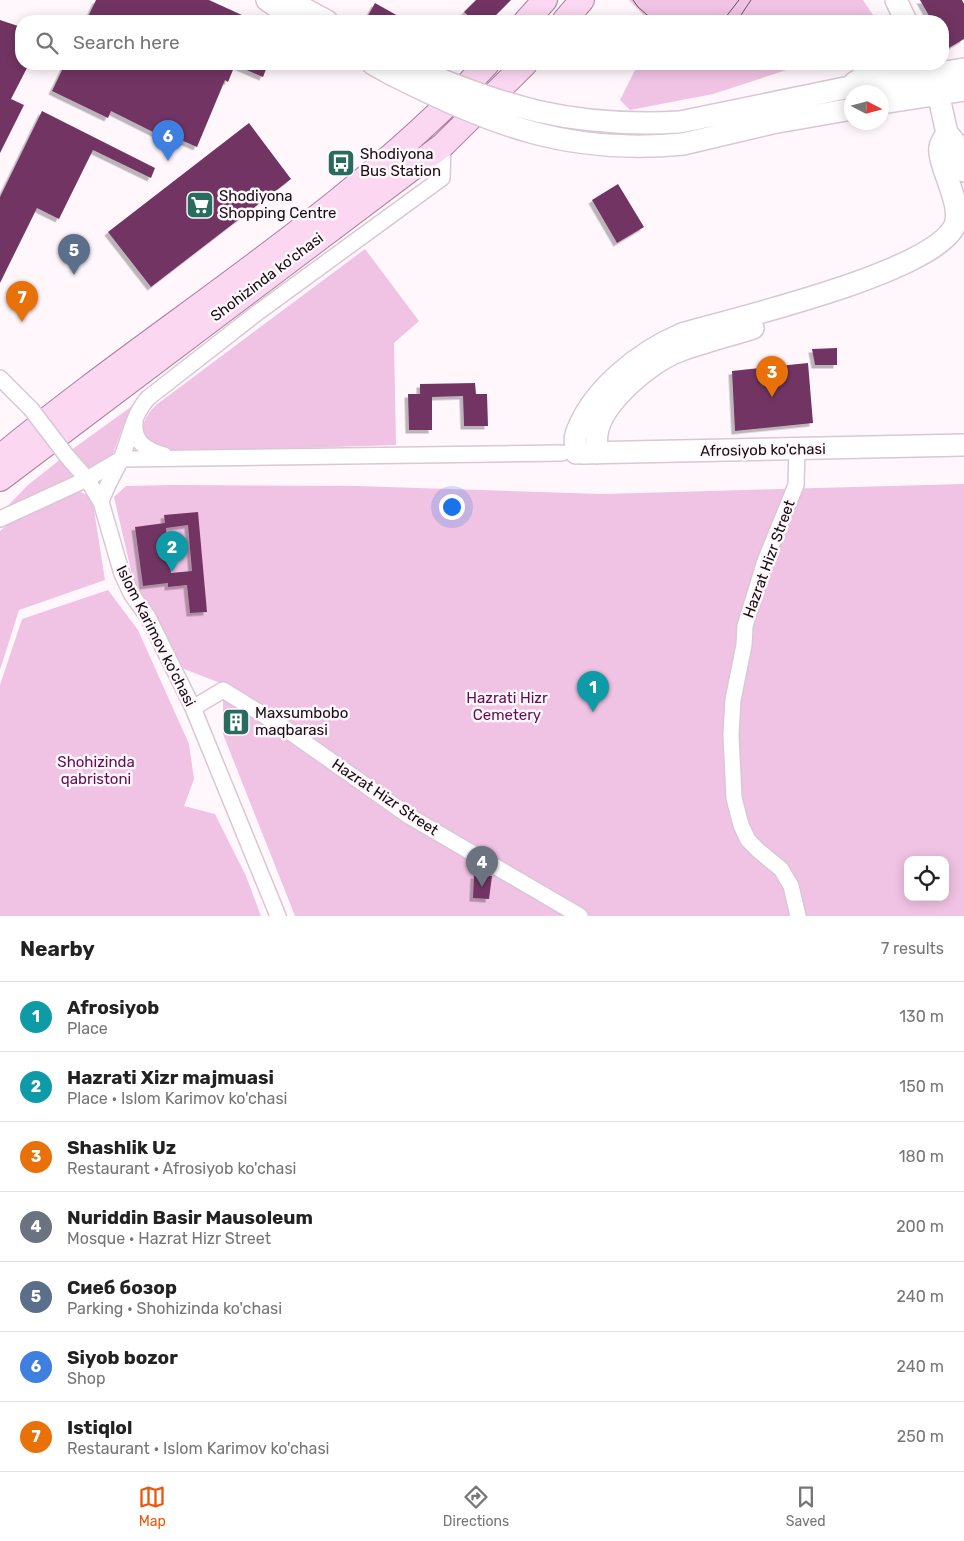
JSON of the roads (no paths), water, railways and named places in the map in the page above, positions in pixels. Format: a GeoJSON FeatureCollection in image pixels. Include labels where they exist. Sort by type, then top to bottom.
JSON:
{"type":"FeatureCollection","features":[{"type":"Feature","properties":{"kind":"main road"},"geometry":{"type":"LineString","coordinates":[[531,15],[545,0]]}},
{"type":"Feature","properties":{"kind":"main road"},"geometry":{"type":"LineString","coordinates":[[569,15],[582,0]]}},
{"type":"Feature","properties":{"kind":"main road","name":"Shohizinda ko'chasi"},"geometry":{"type":"LineString","coordinates":[[0,457],[312,220],[411,140],[481,70]]}},
{"type":"Feature","properties":{"kind":"main road","name":"Shohizinda ko'chasi"},"geometry":{"type":"LineString","coordinates":[[0,480],[443,145],[520,70]]}},
{"type":"Feature","properties":{"kind":"street"},"geometry":{"type":"LineString","coordinates":[[267,0],[289,15]]}},
{"type":"Feature","properties":{"kind":"street"},"geometry":{"type":"LineString","coordinates":[[288,0],[316,15]]}},
{"type":"Feature","properties":{"kind":"street"},"geometry":{"type":"LineString","coordinates":[[896,0],[897,15]]}},
{"type":"Feature","properties":{"kind":"street"},"geometry":{"type":"LineString","coordinates":[[896,0],[903,15]]}},
{"type":"Feature","properties":{"kind":"street"},"geometry":{"type":"LineString","coordinates":[[868,85],[931,77],[964,69]]}},
{"type":"Feature","properties":{"kind":"street"},"geometry":{"type":"LineString","coordinates":[[395,70],[451,104],[527,132],[570,141],[627,147],[683,144],[772,123],[844,110]]}},
{"type":"Feature","properties":{"kind":"street"},"geometry":{"type":"LineString","coordinates":[[399,70],[491,100],[550,115],[605,122],[680,122],[844,88]]}},
{"type":"Feature","properties":{"kind":"street"},"geometry":{"type":"LineString","coordinates":[[850,85],[874,70]]}},
{"type":"Feature","properties":{"kind":"street"},"geometry":{"type":"LineString","coordinates":[[931,77],[947,133],[957,145],[964,171]]}},
{"type":"Feature","properties":{"kind":"street"},"geometry":{"type":"LineString","coordinates":[[889,99],[931,77],[964,90]]}},
{"type":"Feature","properties":{"kind":"street"},"geometry":{"type":"LineString","coordinates":[[578,453],[575,436],[595,401],[622,373],[658,344],[682,334],[850,285],[888,271],[922,254],[942,240],[954,225],[956,211],[940,148],[947,133]]}},
{"type":"Feature","properties":{"kind":"street"},"geometry":{"type":"LineString","coordinates":[[101,502],[110,477],[121,459],[136,415],[148,398],[227,336],[442,178],[443,145]]}},
{"type":"Feature","properties":{"kind":"street"},"geometry":{"type":"LineString","coordinates":[[0,519],[87,479],[121,459],[578,453],[597,433],[615,398],[635,379],[677,351],[855,297],[898,282],[937,262],[964,237]]}},
{"type":"Feature","properties":{"kind":"street","name":"Islom Karimov ko'chasi"},"geometry":{"type":"LineString","coordinates":[[0,378],[31,409],[87,479],[101,502],[122,574],[132,595],[148,617],[193,708],[249,841],[278,916]]}},
{"type":"Feature","properties":{"kind":"street"},"geometry":{"type":"LineString","coordinates":[[136,415],[136,436],[143,446],[156,452],[180,458]]}},
{"type":"Feature","properties":{"kind":"street","name":"Afrosiyob ko'chasi"},"geometry":{"type":"LineString","coordinates":[[578,453],[964,445]]}},
{"type":"Feature","properties":{"kind":"street","name":"Hazrat Hizr Street"},"geometry":{"type":"LineString","coordinates":[[797,449],[796,485],[765,561],[745,626],[744,645],[733,700],[730,735],[734,798],[741,825],[754,845],[781,869],[791,886],[798,916]]}},
{"type":"Feature","properties":{"kind":"street","name":"Hazrat Hizr Street"},"geometry":{"type":"LineString","coordinates":[[193,708],[223,690],[283,727],[409,816],[580,916]]}},
{"type":"Feature","properties":{"kind":"tram line"},"geometry":{"type":"LineString","coordinates":[[633,0],[647,15]]}},
{"type":"Feature","properties":{"kind":"tram line"},"geometry":{"type":"LineString","coordinates":[[727,15],[739,0]]}},
{"type":"Feature","properties":{"kind":"tram line"},"geometry":{"type":"LineString","coordinates":[[741,15],[751,0]]}},
{"type":"Feature","properties":{"kind":"place","name":"Siyob bozor"},"geometry":{"type":"Point","coordinates":[168,161]}},
{"type":"Feature","properties":{"kind":"place","name":"Shodiyona Bus Station"},"geometry":{"type":"Point","coordinates":[341,163]}},
{"type":"Feature","properties":{"kind":"place","name":"Shodiyona Shopping Centre"},"geometry":{"type":"Point","coordinates":[200,205]}},
{"type":"Feature","properties":{"kind":"place","name":"Сиеб бозор"},"geometry":{"type":"Point","coordinates":[74,275]}},
{"type":"Feature","properties":{"kind":"place","name":"Istiqlol"},"geometry":{"type":"Point","coordinates":[22,322]}},
{"type":"Feature","properties":{"kind":"place","name":"Shashlik Uz"},"geometry":{"type":"Point","coordinates":[772,397]}},
{"type":"Feature","properties":{"kind":"place","name":"Hazrati Xizr majmuasi"},"geometry":{"type":"Point","coordinates":[172,572]}},
{"type":"Feature","properties":{"kind":"place","name":"Afrosiyob"},"geometry":{"type":"Point","coordinates":[593,712]}},
{"type":"Feature","properties":{"kind":"place","name":"Maxsumbobo maqbarasi"},"geometry":{"type":"Point","coordinates":[236,722]}},
{"type":"Feature","properties":{"kind":"place","name":"Nuriddin Basir Mausoleum"},"geometry":{"type":"Point","coordinates":[482,887]}},
{"type":"Feature","properties":{"kind":"park label","name":"Hazrati Hizr Cemetery"},"geometry":{"type":"Point","coordinates":[507,706]}},
{"type":"Feature","properties":{"kind":"park label","name":"Shohizinda qabristoni"},"geometry":{"type":"Point","coordinates":[96,770]}}]}
